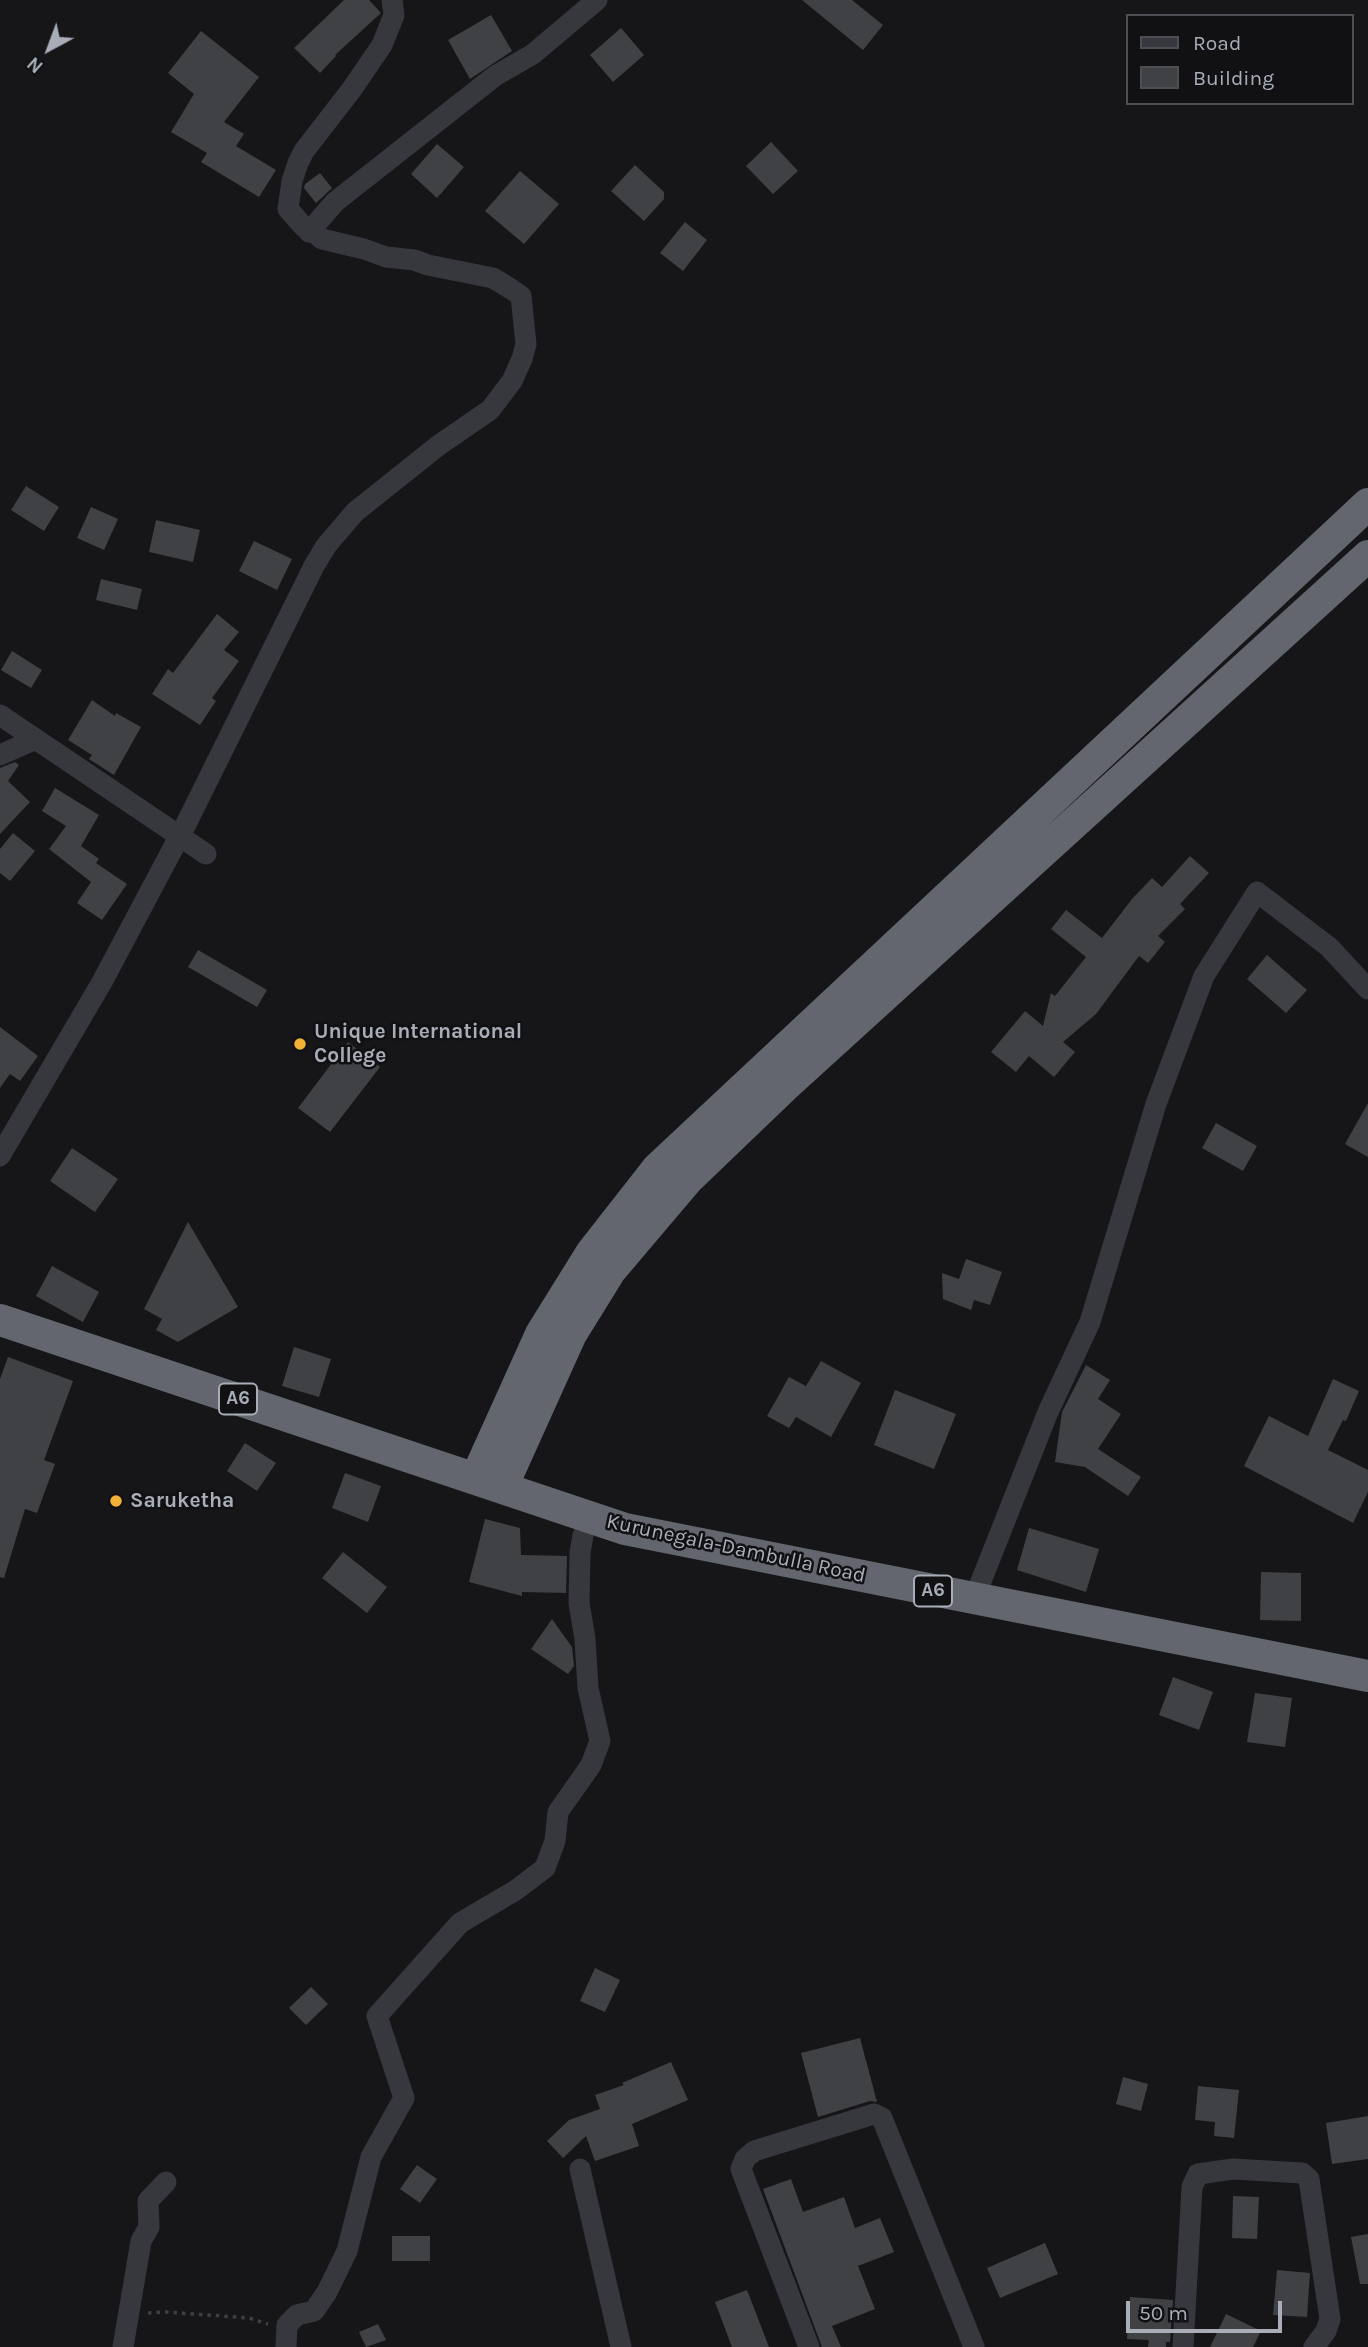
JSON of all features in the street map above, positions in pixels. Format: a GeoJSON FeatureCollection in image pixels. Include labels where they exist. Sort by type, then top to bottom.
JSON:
{"type":"FeatureCollection","features":[{"type":"Feature","properties":{"kind":"highway"},"geometry":{"type":"LineString","coordinates":[[489,1483],[541,1334],[592,1252],[657,1169],[1368,504]]}},
{"type":"Feature","properties":{"kind":"highway"},"geometry":{"type":"LineString","coordinates":[[489,1483],[571,1334],[610,1271],[688,1179],[795,1077],[1368,556]]}},
{"type":"Feature","properties":{"kind":"highway","name":"Kurunegala-Dambulla Road"},"geometry":{"type":"LineString","coordinates":[[0,1320],[625,1529],[1368,1676]]}},
{"type":"Feature","properties":{"kind":"street"},"geometry":{"type":"LineString","coordinates":[[0,1156],[102,982],[180,836],[326,546],[355,512],[439,445],[490,410],[513,381],[526,344],[521,296],[493,278],[414,260],[386,257],[322,239],[304,227],[288,209],[295,172],[304,150],[352,89],[382,45],[394,15],[392,0]]}},
{"type":"Feature","properties":{"kind":"street"},"geometry":{"type":"LineString","coordinates":[[310,231],[335,202],[495,76],[533,54],[597,0]]}},
{"type":"Feature","properties":{"kind":"street"},"geometry":{"type":"LineString","coordinates":[[0,715],[206,854]]}},
{"type":"Feature","properties":{"kind":"street"},"geometry":{"type":"LineString","coordinates":[[0,755],[36,739]]}},
{"type":"Feature","properties":{"kind":"street"},"geometry":{"type":"LineString","coordinates":[[974,1599],[1048,1412],[1090,1322],[1156,1104],[1204,976],[1257,892],[1329,947],[1368,989]]}},
{"type":"Feature","properties":{"kind":"street"},"geometry":{"type":"LineString","coordinates":[[287,2339],[288,2325],[297,2315],[314,2311],[327,2292],[346,2251],[371,2157],[404,2098],[377,2016],[460,1923],[516,1890],[545,1868],[555,1841],[558,1812],[591,1766],[600,1741],[589,1688],[579,1603],[583,1535]]}},
{"type":"Feature","properties":{"kind":"street"},"geometry":{"type":"LineString","coordinates":[[809,2347],[741,2169],[745,2158],[754,2151],[874,2114],[882,2118],[974,2347]]}},
{"type":"Feature","properties":{"kind":"street"},"geometry":{"type":"LineString","coordinates":[[580,2169],[621,2347]]}},
{"type":"Feature","properties":{"kind":"street"},"geometry":{"type":"LineString","coordinates":[[1183,2347],[1192,2187],[1198,2174],[1233,2169],[1302,2173],[1309,2179],[1330,2319],[1326,2331],[1314,2347]]}},
{"type":"Feature","properties":{"kind":"street"},"geometry":{"type":"LineString","coordinates":[[123,2347],[141,2241],[149,2227],[148,2201],[166,2182]]}},
{"type":"Feature","properties":{"kind":"path"},"geometry":{"type":"LineString","coordinates":[[128,2314],[166,2312],[249,2318],[287,2339]]}},
{"type":"Feature","properties":{"kind":"building"},"geometry":{"type":"Polygon","coordinates":[[[344,0],[369,0],[381,13],[335,55],[320,73],[294,48],[344,0]]]}},
{"type":"Feature","properties":{"kind":"building"},"geometry":{"type":"Polygon","coordinates":[[[802,0],[852,0],[883,25],[863,50],[802,0]]]}},
{"type":"Feature","properties":{"kind":"building"},"geometry":{"type":"Polygon","coordinates":[[[491,15],[512,51],[470,79],[448,40],[491,15]]]}},
{"type":"Feature","properties":{"kind":"building"},"geometry":{"type":"Polygon","coordinates":[[[621,28],[644,55],[613,82],[590,55],[621,28]]]}},
{"type":"Feature","properties":{"kind":"building"},"geometry":{"type":"Polygon","coordinates":[[[201,31],[259,77],[224,122],[244,134],[236,146],[276,170],[259,197],[201,162],[207,153],[171,132],[194,94],[168,73],[201,31]]]}},
{"type":"Feature","properties":{"kind":"building"},"geometry":{"type":"Polygon","coordinates":[[[771,142],[798,171],[773,194],[746,166],[771,142]]]}},
{"type":"Feature","properties":{"kind":"building"},"geometry":{"type":"Polygon","coordinates":[[[437,144],[464,167],[437,198],[411,174],[437,144]]]}},
{"type":"Feature","properties":{"kind":"building"},"geometry":{"type":"Polygon","coordinates":[[[635,165],[664,192],[664,199],[644,221],[611,191],[635,165]]]}},
{"type":"Feature","properties":{"kind":"building"},"geometry":{"type":"Polygon","coordinates":[[[520,171],[559,204],[524,244],[485,211],[520,171]]]}},
{"type":"Feature","properties":{"kind":"building"},"geometry":{"type":"Polygon","coordinates":[[[320,173],[332,188],[316,203],[304,188],[305,184],[320,173]]]}},
{"type":"Feature","properties":{"kind":"building"},"geometry":{"type":"Polygon","coordinates":[[[685,222],[707,240],[683,271],[660,253],[685,222]]]}},
{"type":"Feature","properties":{"kind":"building"},"geometry":{"type":"Polygon","coordinates":[[[26,486],[59,507],[44,531],[11,510],[26,486]]]}},
{"type":"Feature","properties":{"kind":"building"},"geometry":{"type":"Polygon","coordinates":[[[91,507],[118,519],[104,550],[77,538],[91,507]]]}},
{"type":"Feature","properties":{"kind":"building"},"geometry":{"type":"Polygon","coordinates":[[[156,520],[200,530],[193,562],[149,552],[156,520]]]}},
{"type":"Feature","properties":{"kind":"building"},"geometry":{"type":"Polygon","coordinates":[[[254,541],[292,559],[277,590],[239,571],[254,541]]]}},
{"type":"Feature","properties":{"kind":"building"},"geometry":{"type":"Polygon","coordinates":[[[101,579],[142,589],[137,610],[96,600],[101,579]]]}},
{"type":"Feature","properties":{"kind":"building"},"geometry":{"type":"Polygon","coordinates":[[[217,614],[239,632],[224,650],[239,661],[212,698],[216,701],[200,725],[152,694],[168,669],[173,673],[217,614]]]}},
{"type":"Feature","properties":{"kind":"building"},"geometry":{"type":"Polygon","coordinates":[[[12,651],[42,670],[31,688],[1,670],[12,651]]]}},
{"type":"Feature","properties":{"kind":"building"},"geometry":{"type":"Polygon","coordinates":[[[92,700],[115,716],[116,713],[141,727],[114,775],[89,759],[92,755],[68,740],[92,700]]]}},
{"type":"Feature","properties":{"kind":"building"},"geometry":{"type":"Polygon","coordinates":[[[15,762],[19,765],[8,781],[30,802],[0,834],[0,768],[15,762]]]}},
{"type":"Feature","properties":{"kind":"building"},"geometry":{"type":"Polygon","coordinates":[[[55,788],[99,815],[81,846],[99,859],[96,863],[127,884],[102,920],[77,903],[91,882],[49,849],[66,826],[42,811],[55,788]]]}},
{"type":"Feature","properties":{"kind":"building"},"geometry":{"type":"Polygon","coordinates":[[[13,833],[35,851],[10,881],[0,873],[0,849],[13,833]]]}},
{"type":"Feature","properties":{"kind":"building"},"geometry":{"type":"Polygon","coordinates":[[[1190,856],[1209,873],[1180,904],[1185,909],[1158,936],[1165,942],[1148,963],[1139,956],[1096,1014],[1063,1042],[1075,1052],[1054,1077],[1029,1056],[1016,1072],[991,1052],[1025,1011],[1043,1026],[1051,993],[1055,996],[1086,957],[1051,929],[1066,910],[1102,938],[1152,878],[1162,887],[1190,856]]]}},
{"type":"Feature","properties":{"kind":"building"},"geometry":{"type":"Polygon","coordinates":[[[198,950],[267,990],[257,1007],[188,967],[198,950]]]}},
{"type":"Feature","properties":{"kind":"building"},"geometry":{"type":"Polygon","coordinates":[[[1267,955],[1307,990],[1286,1013],[1247,979],[1267,955]]]}},
{"type":"Feature","properties":{"kind":"building"},"geometry":{"type":"Polygon","coordinates":[[[0,1027],[38,1056],[20,1081],[10,1074],[0,1088],[0,1027]]]}},
{"type":"Feature","properties":{"kind":"building"},"geometry":{"type":"Polygon","coordinates":[[[348,1042],[380,1067],[330,1132],[298,1108],[348,1042]]]}},
{"type":"Feature","properties":{"kind":"building"},"geometry":{"type":"Polygon","coordinates":[[[1368,1103],[1368,1157],[1345,1144],[1368,1103]]]}},
{"type":"Feature","properties":{"kind":"building"},"geometry":{"type":"Polygon","coordinates":[[[1216,1123],[1257,1146],[1243,1171],[1202,1148],[1216,1123]]]}},
{"type":"Feature","properties":{"kind":"building"},"geometry":{"type":"Polygon","coordinates":[[[72,1148],[118,1179],[95,1212],[50,1181],[72,1148]]]}},
{"type":"Feature","properties":{"kind":"building"},"geometry":{"type":"Polygon","coordinates":[[[188,1222],[238,1307],[178,1342],[156,1330],[162,1319],[144,1309],[188,1222]]]}},
{"type":"Feature","properties":{"kind":"building"},"geometry":{"type":"Polygon","coordinates":[[[966,1259],[1002,1272],[990,1305],[974,1300],[971,1310],[943,1299],[942,1273],[959,1279],[966,1259]]]}},
{"type":"Feature","properties":{"kind":"building"},"geometry":{"type":"Polygon","coordinates":[[[52,1266],[99,1292],[83,1322],[36,1296],[52,1266]]]}},
{"type":"Feature","properties":{"kind":"building"},"geometry":{"type":"Polygon","coordinates":[[[294,1347],[331,1359],[319,1397],[282,1386],[294,1347]]]}},
{"type":"Feature","properties":{"kind":"building"},"geometry":{"type":"Polygon","coordinates":[[[8,1357],[73,1381],[44,1460],[55,1464],[37,1513],[25,1509],[4,1578],[0,1577],[0,1379],[8,1357]]]}},
{"type":"Feature","properties":{"kind":"building"},"geometry":{"type":"Polygon","coordinates":[[[821,1361],[861,1383],[831,1437],[796,1417],[789,1428],[767,1416],[789,1377],[806,1386],[821,1361]]]}},
{"type":"Feature","properties":{"kind":"building"},"geometry":{"type":"Polygon","coordinates":[[[1086,1365],[1110,1380],[1098,1399],[1121,1414],[1098,1449],[1141,1477],[1128,1496],[1085,1467],[1055,1462],[1062,1412],[1086,1365]]]}},
{"type":"Feature","properties":{"kind":"building"},"geometry":{"type":"Polygon","coordinates":[[[1333,1379],[1359,1391],[1346,1421],[1343,1420],[1328,1450],[1368,1470],[1368,1492],[1353,1523],[1244,1466],[1269,1416],[1308,1436],[1333,1379]]]}},
{"type":"Feature","properties":{"kind":"building"},"geometry":{"type":"Polygon","coordinates":[[[895,1390],[956,1414],[934,1469],[874,1445],[895,1390]]]}},
{"type":"Feature","properties":{"kind":"building"},"geometry":{"type":"Polygon","coordinates":[[[245,1443],[276,1463],[257,1491],[227,1471],[245,1443]]]}},
{"type":"Feature","properties":{"kind":"building"},"geometry":{"type":"Polygon","coordinates":[[[345,1473],[381,1486],[368,1522],[332,1508],[345,1473]]]}},
{"type":"Feature","properties":{"kind":"building"},"geometry":{"type":"Polygon","coordinates":[[[485,1519],[520,1528],[521,1555],[567,1556],[566,1593],[522,1592],[522,1596],[469,1582],[485,1519]]]}},
{"type":"Feature","properties":{"kind":"building"},"geometry":{"type":"Polygon","coordinates":[[[1029,1528],[1099,1549],[1086,1592],[1017,1570],[1029,1528]]]}},
{"type":"Feature","properties":{"kind":"building"},"geometry":{"type":"Polygon","coordinates":[[[343,1552],[387,1587],[367,1613],[322,1578],[343,1552]]]}},
{"type":"Feature","properties":{"kind":"building"},"geometry":{"type":"Polygon","coordinates":[[[1261,1572],[1301,1573],[1301,1621],[1260,1620],[1261,1572]]]}},
{"type":"Feature","properties":{"kind":"building"},"geometry":{"type":"Polygon","coordinates":[[[552,1619],[572,1647],[574,1666],[568,1674],[531,1649],[552,1619]]]}},
{"type":"Feature","properties":{"kind":"building"},"geometry":{"type":"Polygon","coordinates":[[[1173,1677],[1213,1692],[1199,1730],[1159,1715],[1173,1677]]]}},
{"type":"Feature","properties":{"kind":"building"},"geometry":{"type":"Polygon","coordinates":[[[1255,1693],[1292,1698],[1285,1747],[1247,1742],[1255,1693]]]}},
{"type":"Feature","properties":{"kind":"building"},"geometry":{"type":"Polygon","coordinates":[[[595,1968],[620,1980],[605,2012],[580,2001],[595,1968]]]}},
{"type":"Feature","properties":{"kind":"building"},"geometry":{"type":"Polygon","coordinates":[[[311,1987],[328,2004],[306,2025],[289,2008],[311,1987]]]}},
{"type":"Feature","properties":{"kind":"building"},"geometry":{"type":"Polygon","coordinates":[[[860,2038],[877,2102],[870,2101],[818,2117],[801,2053],[860,2038]]]}},
{"type":"Feature","properties":{"kind":"building"},"geometry":{"type":"Polygon","coordinates":[[[671,2062],[688,2100],[632,2124],[639,2146],[595,2161],[586,2136],[563,2158],[547,2141],[569,2120],[600,2109],[595,2095],[624,2085],[622,2083],[671,2062]]]}},
{"type":"Feature","properties":{"kind":"building"},"geometry":{"type":"Polygon","coordinates":[[[1123,2077],[1148,2084],[1141,2111],[1116,2104],[1123,2077]]]}},
{"type":"Feature","properties":{"kind":"building"},"geometry":{"type":"Polygon","coordinates":[[[1198,2086],[1239,2090],[1234,2138],[1214,2136],[1215,2122],[1195,2120],[1198,2086]]]}},
{"type":"Feature","properties":{"kind":"building"},"geometry":{"type":"Polygon","coordinates":[[[1368,2116],[1368,2159],[1332,2164],[1326,2123],[1368,2116]]]}},
{"type":"Feature","properties":{"kind":"building"},"geometry":{"type":"Polygon","coordinates":[[[417,2165],[437,2179],[420,2203],[400,2189],[417,2165]]]}},
{"type":"Feature","properties":{"kind":"building"},"geometry":{"type":"Polygon","coordinates":[[[791,2179],[803,2212],[844,2197],[855,2228],[880,2218],[894,2252],[858,2266],[875,2309],[832,2326],[841,2347],[822,2347],[763,2189],[791,2179]]]}},
{"type":"Feature","properties":{"kind":"building"},"geometry":{"type":"Polygon","coordinates":[[[1233,2196],[1259,2197],[1257,2239],[1232,2238],[1233,2196]]]}},
{"type":"Feature","properties":{"kind":"building"},"geometry":{"type":"Polygon","coordinates":[[[1368,2234],[1368,2284],[1360,2284],[1351,2237],[1368,2234]]]}},
{"type":"Feature","properties":{"kind":"building"},"geometry":{"type":"Polygon","coordinates":[[[392,2236],[430,2236],[430,2261],[392,2261],[392,2236]]]}},
{"type":"Feature","properties":{"kind":"building"},"geometry":{"type":"Polygon","coordinates":[[[1045,2243],[1058,2274],[1000,2298],[987,2268],[1045,2243]]]}},
{"type":"Feature","properties":{"kind":"building"},"geometry":{"type":"Polygon","coordinates":[[[1277,2270],[1310,2273],[1307,2317],[1273,2315],[1277,2270]]]}},
{"type":"Feature","properties":{"kind":"building"},"geometry":{"type":"Polygon","coordinates":[[[747,2290],[769,2347],[732,2347],[715,2302],[747,2290]]]}},
{"type":"Feature","properties":{"kind":"building"},"geometry":{"type":"Polygon","coordinates":[[[1130,2297],[1173,2300],[1170,2342],[1166,2342],[1166,2347],[1148,2347],[1149,2340],[1127,2339],[1130,2297]]]}},
{"type":"Feature","properties":{"kind":"building"},"geometry":{"type":"Polygon","coordinates":[[[1226,2314],[1261,2331],[1253,2347],[1210,2347],[1226,2314]]]}},
{"type":"Feature","properties":{"kind":"building"},"geometry":{"type":"Polygon","coordinates":[[[378,2324],[386,2340],[366,2347],[359,2332],[378,2324]]]}},
{"type":"Feature","properties":{"kind":"place","name":"Unique International College"},"geometry":{"type":"Point","coordinates":[300,1044]}},
{"type":"Feature","properties":{"kind":"place","name":"Saruketha"},"geometry":{"type":"Point","coordinates":[116,1501]}}]}
